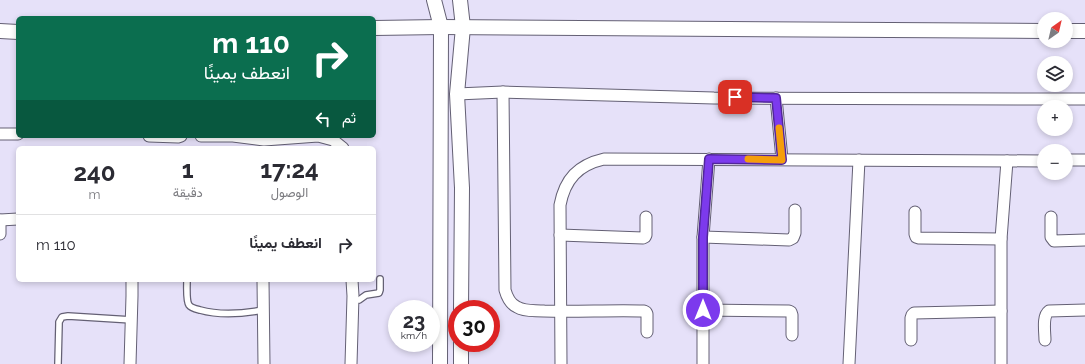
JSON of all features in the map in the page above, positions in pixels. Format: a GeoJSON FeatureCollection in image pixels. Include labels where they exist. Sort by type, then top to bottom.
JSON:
{"type":"FeatureCollection","features":[{"type":"Feature","properties":{"kind":"street"},"geometry":{"type":"LineString","coordinates":[[434,0],[441,27],[440,364]]}},
{"type":"Feature","properties":{"kind":"street"},"geometry":{"type":"LineString","coordinates":[[460,0],[463,27],[457,94],[462,188],[461,300]]}},
{"type":"Feature","properties":{"kind":"street"},"geometry":{"type":"LineString","coordinates":[[376,28],[463,27],[1037,31]]}},
{"type":"Feature","properties":{"kind":"street"},"geometry":{"type":"LineString","coordinates":[[1073,31],[1085,31]]}},
{"type":"Feature","properties":{"kind":"street"},"geometry":{"type":"LineString","coordinates":[[0,32],[16,32]]}},
{"type":"Feature","properties":{"kind":"street"},"geometry":{"type":"LineString","coordinates":[[457,94],[503,92],[714,98],[1085,99]]}},
{"type":"Feature","properties":{"kind":"street"},"geometry":{"type":"LineString","coordinates":[[503,92],[505,290],[507,297],[511,303],[523,310],[644,311],[647,314],[647,332]]}},
{"type":"Feature","properties":{"kind":"street"},"geometry":{"type":"LineString","coordinates":[[776,98],[782,160]]}},
{"type":"Feature","properties":{"kind":"street"},"geometry":{"type":"LineString","coordinates":[[0,134],[16,134]]}},
{"type":"Feature","properties":{"kind":"street"},"geometry":{"type":"LineString","coordinates":[[241,138],[264,144],[304,138]]}},
{"type":"Feature","properties":{"kind":"street"},"geometry":{"type":"LineString","coordinates":[[326,138],[333,140],[340,146]]}},
{"type":"Feature","properties":{"kind":"street"},"geometry":{"type":"LineString","coordinates":[[561,364],[560,205],[565,186],[571,178],[585,165],[594,161],[604,159],[1037,161]]}},
{"type":"Feature","properties":{"kind":"street"},"geometry":{"type":"LineString","coordinates":[[702,364],[703,237],[709,159]]}},
{"type":"Feature","properties":{"kind":"street"},"geometry":{"type":"LineString","coordinates":[[849,364],[859,160]]}},
{"type":"Feature","properties":{"kind":"street"},"geometry":{"type":"LineString","coordinates":[[1073,160],[1085,160]]}},
{"type":"Feature","properties":{"kind":"street"},"geometry":{"type":"LineString","coordinates":[[1001,364],[1001,239],[1007,161]]}},
{"type":"Feature","properties":{"kind":"street"},"geometry":{"type":"LineString","coordinates":[[703,237],[789,240],[793,238],[795,233],[795,210]]}},
{"type":"Feature","properties":{"kind":"street"},"geometry":{"type":"LineString","coordinates":[[915,212],[915,234],[919,238],[1001,239]]}},
{"type":"Feature","properties":{"kind":"street"},"geometry":{"type":"LineString","coordinates":[[1051,217],[1051,237],[1054,241],[1085,240]]}},
{"type":"Feature","properties":{"kind":"street"},"geometry":{"type":"LineString","coordinates":[[560,236],[643,238],[646,235],[646,218]]}},
{"type":"Feature","properties":{"kind":"street"},"geometry":{"type":"LineString","coordinates":[[0,234],[0,220],[16,220]]}},
{"type":"Feature","properties":{"kind":"street"},"geometry":{"type":"LineString","coordinates":[[130,364],[132,282]]}},
{"type":"Feature","properties":{"kind":"street"},"geometry":{"type":"LineString","coordinates":[[263,282],[264,364]]}},
{"type":"Feature","properties":{"kind":"street"},"geometry":{"type":"LineString","coordinates":[[351,364],[352,282]]}},
{"type":"Feature","properties":{"kind":"street"},"geometry":{"type":"LineString","coordinates":[[703,310],[789,311],[792,315],[792,336]]}},
{"type":"Feature","properties":{"kind":"street"},"geometry":{"type":"LineString","coordinates":[[1045,340],[1045,317],[1048,312],[1085,310]]}},
{"type":"Feature","properties":{"kind":"street"},"geometry":{"type":"LineString","coordinates":[[911,340],[910,318],[914,313],[1001,312]]}},
{"type":"Feature","properties":{"kind":"street"},"geometry":{"type":"LineString","coordinates":[[461,352],[461,364]]}},
{"type":"Feature","properties":{"kind":"lane"},"geometry":{"type":"LineString","coordinates":[[353,296],[356,300],[359,300],[366,295],[378,293],[380,291],[380,279]]}},
{"type":"Feature","properties":{"kind":"lane"},"geometry":{"type":"LineString","coordinates":[[187,282],[187,302],[189,306],[193,308],[212,313],[248,313],[263,310]]}},
{"type":"Feature","properties":{"kind":"lane"},"geometry":{"type":"LineString","coordinates":[[58,364],[59,322],[62,317],[68,316],[132,320]]}},
{"type":"Feature","properties":{"kind":"slow traffic"},"geometry":{"type":"LineString","coordinates":[[748,159],[782,160],[779,128]]}},
{"type":"Feature","properties":{"kind":"route"},"geometry":{"type":"LineString","coordinates":[[703,310],[703,237],[709,159],[782,160],[776,98],[735,97]]}}]}
